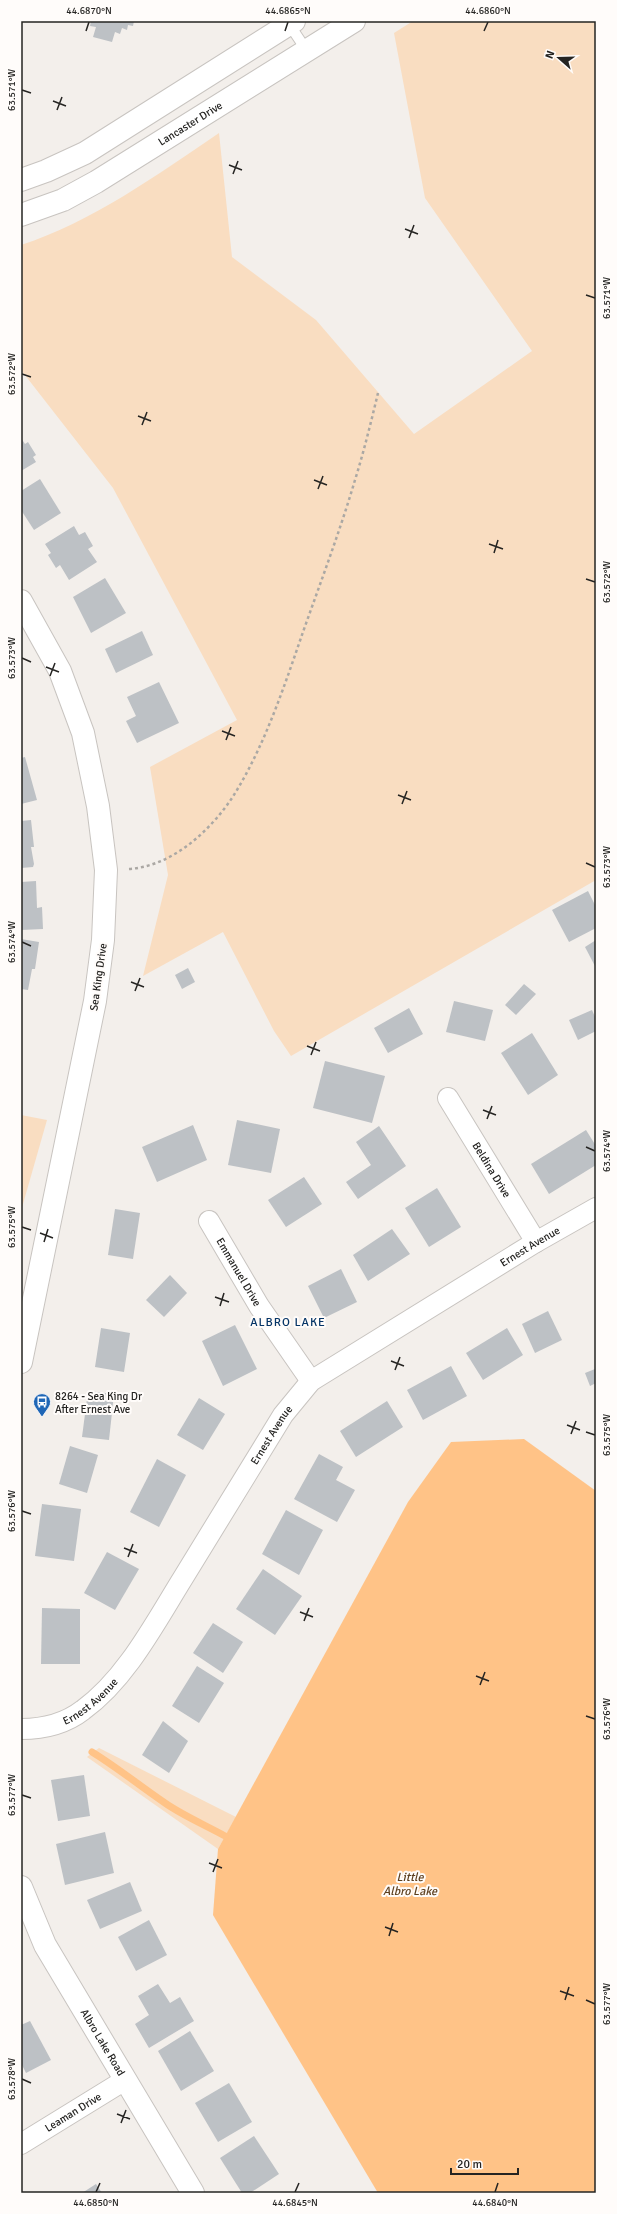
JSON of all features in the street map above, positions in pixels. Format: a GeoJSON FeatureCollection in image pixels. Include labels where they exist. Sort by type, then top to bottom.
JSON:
{"type":"FeatureCollection","features":[{"type":"Feature","properties":{"kind":"street","name":"Lancaster Drive"},"geometry":{"type":"LineString","coordinates":[[21,215],[63,200],[96,182],[354,21]]}},
{"type":"Feature","properties":{"kind":"street"},"geometry":{"type":"LineString","coordinates":[[21,180],[46,172],[85,153],[292,22]]}},
{"type":"Feature","properties":{"kind":"street","name":"Sea King Drive"},"geometry":{"type":"LineString","coordinates":[[21,601],[60,671],[83,733],[98,806],[106,870],[103,940],[95,1001],[21,1362]]}},
{"type":"Feature","properties":{"kind":"street","name":"Beldina Drive"},"geometry":{"type":"LineString","coordinates":[[448,1098],[536,1242]]}},
{"type":"Feature","properties":{"kind":"street","name":"Ernest Avenue"},"geometry":{"type":"LineString","coordinates":[[21,1729],[43,1729],[63,1722],[83,1711],[104,1691],[139,1649],[282,1415],[312,1381],[536,1242],[596,1208]]}},
{"type":"Feature","properties":{"kind":"street","name":"Emmanuel Drive"},"geometry":{"type":"LineString","coordinates":[[210,1221],[259,1306],[312,1381]]}},
{"type":"Feature","properties":{"kind":"street","name":"Albro Lake Road"},"geometry":{"type":"LineString","coordinates":[[21,1887],[45,1945],[193,2193]]}},
{"type":"Feature","properties":{"kind":"street","name":"Leaman Drive"},"geometry":{"type":"LineString","coordinates":[[21,2144],[125,2080]]}},
{"type":"Feature","properties":{"kind":"lane"},"geometry":{"type":"LineString","coordinates":[[292,22],[307,51]]}},
{"type":"Feature","properties":{"kind":"path"},"geometry":{"type":"LineString","coordinates":[[106,870],[143,868],[179,851],[214,821],[232,798],[255,754],[289,672],[355,481],[378,393]]}},
{"type":"Feature","properties":{"kind":"shaded area"},"geometry":{"type":"Polygon","coordinates":[[[413,21],[596,21],[596,880],[291,1056],[274,1031],[223,932],[143,976],[168,875],[150,767],[237,720],[113,488],[21,370],[21,245],[73,224],[99,211],[148,181],[219,133],[232,257],[316,320],[414,434],[532,351],[425,198],[394,33],[413,21]]]}},
{"type":"Feature","properties":{"kind":"shaded area"},"geometry":{"type":"Polygon","coordinates":[[[21,1115],[47,1120],[21,1211],[21,1115]]]}},
{"type":"Feature","properties":{"kind":"shaded area"},"geometry":{"type":"Polygon","coordinates":[[[99,1748],[236,1817],[218,1849],[87,1757],[99,1748]]]}},
{"type":"Feature","properties":{"kind":"water","name":"Little Albro Lake"},"geometry":{"type":"Polygon","coordinates":[[[524,1439],[596,1491],[596,2193],[378,2193],[213,1915],[218,1849],[408,1502],[451,1442],[524,1439]]]}},
{"type":"Feature","properties":{"kind":"building"},"geometry":{"type":"Polygon","coordinates":[[[91,21],[134,21],[133,26],[128,25],[127,30],[122,28],[120,34],[115,32],[112,42],[93,37],[96,27],[90,26],[91,21]]]}},
{"type":"Feature","properties":{"kind":"building"},"geometry":{"type":"Polygon","coordinates":[[[21,438],[25,444],[28,442],[36,455],[33,457],[36,462],[21,471],[21,438]]]}},
{"type":"Feature","properties":{"kind":"building"},"geometry":{"type":"Polygon","coordinates":[[[40,479],[61,513],[34,530],[21,510],[21,491],[40,479]]]}},
{"type":"Feature","properties":{"kind":"building"},"geometry":{"type":"Polygon","coordinates":[[[74,526],[79,535],[85,532],[93,546],[88,549],[97,562],[69,580],[60,565],[56,568],[48,555],[51,553],[45,544],[74,526]]]}},
{"type":"Feature","properties":{"kind":"building"},"geometry":{"type":"Polygon","coordinates":[[[105,578],[126,613],[91,633],[73,597],[105,578]]]}},
{"type":"Feature","properties":{"kind":"building"},"geometry":{"type":"Polygon","coordinates":[[[142,631],[153,655],[116,673],[105,649],[142,631]]]}},
{"type":"Feature","properties":{"kind":"building"},"geometry":{"type":"Polygon","coordinates":[[[159,682],[179,723],[137,743],[126,721],[136,716],[127,697],[159,682]]]}},
{"type":"Feature","properties":{"kind":"building"},"geometry":{"type":"Polygon","coordinates":[[[25,757],[37,800],[21,804],[21,758],[25,757]]]}},
{"type":"Feature","properties":{"kind":"building"},"geometry":{"type":"Polygon","coordinates":[[[31,820],[34,847],[31,847],[34,864],[33,867],[21,868],[21,821],[31,820]]]}},
{"type":"Feature","properties":{"kind":"building"},"geometry":{"type":"Polygon","coordinates":[[[36,881],[37,908],[42,907],[43,929],[21,930],[21,882],[36,881]]]}},
{"type":"Feature","properties":{"kind":"building"},"geometry":{"type":"Polygon","coordinates":[[[588,891],[596,907],[596,928],[569,942],[552,910],[588,891]]]}},
{"type":"Feature","properties":{"kind":"building"},"geometry":{"type":"Polygon","coordinates":[[[21,939],[39,942],[35,969],[32,969],[28,990],[21,989],[21,939]]]}},
{"type":"Feature","properties":{"kind":"building"},"geometry":{"type":"Polygon","coordinates":[[[596,940],[596,968],[585,947],[596,940]]]}},
{"type":"Feature","properties":{"kind":"building"},"geometry":{"type":"Polygon","coordinates":[[[188,968],[195,982],[182,989],[175,975],[188,968]]]}},
{"type":"Feature","properties":{"kind":"building"},"geometry":{"type":"Polygon","coordinates":[[[524,984],[536,994],[516,1015],[505,1005],[524,984]]]}},
{"type":"Feature","properties":{"kind":"building"},"geometry":{"type":"Polygon","coordinates":[[[454,1001],[493,1010],[485,1041],[446,1032],[454,1001]]]}},
{"type":"Feature","properties":{"kind":"building"},"geometry":{"type":"Polygon","coordinates":[[[409,1008],[423,1034],[388,1053],[374,1028],[409,1008]]]}},
{"type":"Feature","properties":{"kind":"building"},"geometry":{"type":"Polygon","coordinates":[[[592,1010],[596,1019],[596,1031],[578,1040],[569,1020],[592,1010]]]}},
{"type":"Feature","properties":{"kind":"building"},"geometry":{"type":"Polygon","coordinates":[[[532,1033],[558,1075],[528,1095],[501,1053],[532,1033]]]}},
{"type":"Feature","properties":{"kind":"building"},"geometry":{"type":"Polygon","coordinates":[[[325,1061],[385,1076],[372,1123],[313,1108],[325,1061]]]}},
{"type":"Feature","properties":{"kind":"building"},"geometry":{"type":"Polygon","coordinates":[[[237,1120],[280,1129],[271,1173],[228,1165],[237,1120]]]}},
{"type":"Feature","properties":{"kind":"building"},"geometry":{"type":"Polygon","coordinates":[[[193,1125],[207,1160],[157,1182],[142,1147],[193,1125]]]}},
{"type":"Feature","properties":{"kind":"building"},"geometry":{"type":"Polygon","coordinates":[[[379,1126],[406,1166],[358,1199],[346,1182],[371,1165],[356,1142],[379,1126]]]}},
{"type":"Feature","properties":{"kind":"building"},"geometry":{"type":"Polygon","coordinates":[[[586,1130],[596,1146],[596,1165],[549,1194],[531,1164],[586,1130]]]}},
{"type":"Feature","properties":{"kind":"building"},"geometry":{"type":"Polygon","coordinates":[[[304,1177],[322,1204],[286,1227],[268,1200],[304,1177]]]}},
{"type":"Feature","properties":{"kind":"building"},"geometry":{"type":"Polygon","coordinates":[[[437,1188],[461,1227],[429,1247],[405,1208],[437,1188]]]}},
{"type":"Feature","properties":{"kind":"building"},"geometry":{"type":"Polygon","coordinates":[[[115,1209],[140,1213],[133,1259],[108,1255],[115,1209]]]}},
{"type":"Feature","properties":{"kind":"building"},"geometry":{"type":"Polygon","coordinates":[[[392,1229],[410,1254],[368,1281],[353,1255],[392,1229]]]}},
{"type":"Feature","properties":{"kind":"building"},"geometry":{"type":"Polygon","coordinates":[[[341,1269],[357,1302],[324,1318],[308,1286],[341,1269]]]}},
{"type":"Feature","properties":{"kind":"building"},"geometry":{"type":"Polygon","coordinates":[[[170,1275],[187,1293],[164,1317],[146,1300],[170,1275]]]}},
{"type":"Feature","properties":{"kind":"building"},"geometry":{"type":"Polygon","coordinates":[[[548,1311],[562,1340],[535,1353],[522,1324],[548,1311]]]}},
{"type":"Feature","properties":{"kind":"building"},"geometry":{"type":"Polygon","coordinates":[[[235,1325],[257,1369],[223,1386],[202,1341],[235,1325]]]}},
{"type":"Feature","properties":{"kind":"building"},"geometry":{"type":"Polygon","coordinates":[[[101,1328],[130,1333],[124,1372],[95,1367],[101,1328]]]}},
{"type":"Feature","properties":{"kind":"building"},"geometry":{"type":"Polygon","coordinates":[[[507,1328],[523,1355],[483,1380],[466,1353],[507,1328]]]}},
{"type":"Feature","properties":{"kind":"building"},"geometry":{"type":"Polygon","coordinates":[[[451,1366],[467,1396],[423,1420],[407,1390],[451,1366]]]}},
{"type":"Feature","properties":{"kind":"building"},"geometry":{"type":"Polygon","coordinates":[[[595,1369],[596,1383],[590,1386],[585,1373],[595,1369]]]}},
{"type":"Feature","properties":{"kind":"building"},"geometry":{"type":"Polygon","coordinates":[[[88,1391],[114,1394],[109,1440],[82,1437],[88,1391]]]}},
{"type":"Feature","properties":{"kind":"building"},"geometry":{"type":"Polygon","coordinates":[[[199,1398],[225,1414],[203,1450],[177,1435],[199,1398]]]}},
{"type":"Feature","properties":{"kind":"building"},"geometry":{"type":"Polygon","coordinates":[[[387,1401],[403,1427],[356,1457],[340,1431],[387,1401]]]}},
{"type":"Feature","properties":{"kind":"building"},"geometry":{"type":"Polygon","coordinates":[[[70,1446],[98,1455],[87,1493],[59,1484],[70,1446]]]}},
{"type":"Feature","properties":{"kind":"building"},"geometry":{"type":"Polygon","coordinates":[[[319,1454],[343,1467],[336,1480],[355,1490],[337,1522],[294,1499],[319,1454]]]}},
{"type":"Feature","properties":{"kind":"building"},"geometry":{"type":"Polygon","coordinates":[[[157,1459],[186,1475],[159,1527],[130,1512],[157,1459]]]}},
{"type":"Feature","properties":{"kind":"building"},"geometry":{"type":"Polygon","coordinates":[[[42,1504],[81,1509],[74,1561],[35,1556],[42,1504]]]}},
{"type":"Feature","properties":{"kind":"building"},"geometry":{"type":"Polygon","coordinates":[[[286,1510],[323,1530],[299,1575],[262,1554],[286,1510]]]}},
{"type":"Feature","properties":{"kind":"building"},"geometry":{"type":"Polygon","coordinates":[[[107,1552],[139,1569],[115,1610],[84,1593],[107,1552]]]}},
{"type":"Feature","properties":{"kind":"building"},"geometry":{"type":"Polygon","coordinates":[[[263,1569],[302,1596],[275,1635],[236,1609],[263,1569]]]}},
{"type":"Feature","properties":{"kind":"building"},"geometry":{"type":"Polygon","coordinates":[[[42,1608],[80,1609],[80,1664],[41,1664],[42,1608]]]}},
{"type":"Feature","properties":{"kind":"building"},"geometry":{"type":"Polygon","coordinates":[[[213,1623],[243,1642],[223,1673],[193,1653],[213,1623]]]}},
{"type":"Feature","properties":{"kind":"building"},"geometry":{"type":"Polygon","coordinates":[[[197,1666],[224,1683],[199,1723],[172,1706],[197,1666]]]}},
{"type":"Feature","properties":{"kind":"building"},"geometry":{"type":"Polygon","coordinates":[[[163,1721],[188,1741],[169,1773],[142,1755],[163,1721]]]}},
{"type":"Feature","properties":{"kind":"building"},"geometry":{"type":"Polygon","coordinates":[[[84,1775],[90,1816],[58,1821],[51,1780],[84,1775]]]}},
{"type":"Feature","properties":{"kind":"building"},"geometry":{"type":"Polygon","coordinates":[[[105,1832],[114,1873],[65,1885],[56,1844],[105,1832]]]}},
{"type":"Feature","properties":{"kind":"building"},"geometry":{"type":"Polygon","coordinates":[[[130,1882],[142,1911],[100,1929],[87,1900],[130,1882]]]}},
{"type":"Feature","properties":{"kind":"building"},"geometry":{"type":"Polygon","coordinates":[[[149,1920],[167,1955],[136,1971],[118,1937],[149,1920]]]}},
{"type":"Feature","properties":{"kind":"building"},"geometry":{"type":"Polygon","coordinates":[[[158,1984],[170,2003],[180,1997],[194,2021],[149,2048],[135,2024],[149,2015],[138,1996],[158,1984]]]}},
{"type":"Feature","properties":{"kind":"building"},"geometry":{"type":"Polygon","coordinates":[[[30,2021],[51,2060],[26,2073],[21,2063],[21,2025],[30,2021]]]}},
{"type":"Feature","properties":{"kind":"building"},"geometry":{"type":"Polygon","coordinates":[[[190,2031],[214,2071],[181,2091],[158,2051],[190,2031]]]}},
{"type":"Feature","properties":{"kind":"building"},"geometry":{"type":"Polygon","coordinates":[[[229,2083],[252,2122],[218,2142],[195,2103],[229,2083]]]}},
{"type":"Feature","properties":{"kind":"building"},"geometry":{"type":"Polygon","coordinates":[[[254,2136],[279,2174],[250,2193],[242,2193],[220,2158],[254,2136]]]}},
{"type":"Feature","properties":{"kind":"building"},"geometry":{"type":"Polygon","coordinates":[[[96,2184],[102,2193],[82,2193],[96,2184]]]}},
{"type":"Feature","properties":{"kind":"waterway"},"geometry":{"type":"LineString","coordinates":[[92,1752],[156,1797],[187,1816],[225,1836]]}},
{"type":"Feature","properties":{"kind":"place","name":"8264 - Sea King Dr After Ernest Ave"},"geometry":{"type":"Point","coordinates":[42,1417]}},
{"type":"Feature","properties":{"kind":"district","name":"ALBRO LAKE"},"geometry":{"type":"Point","coordinates":[288,1322]}}]}
